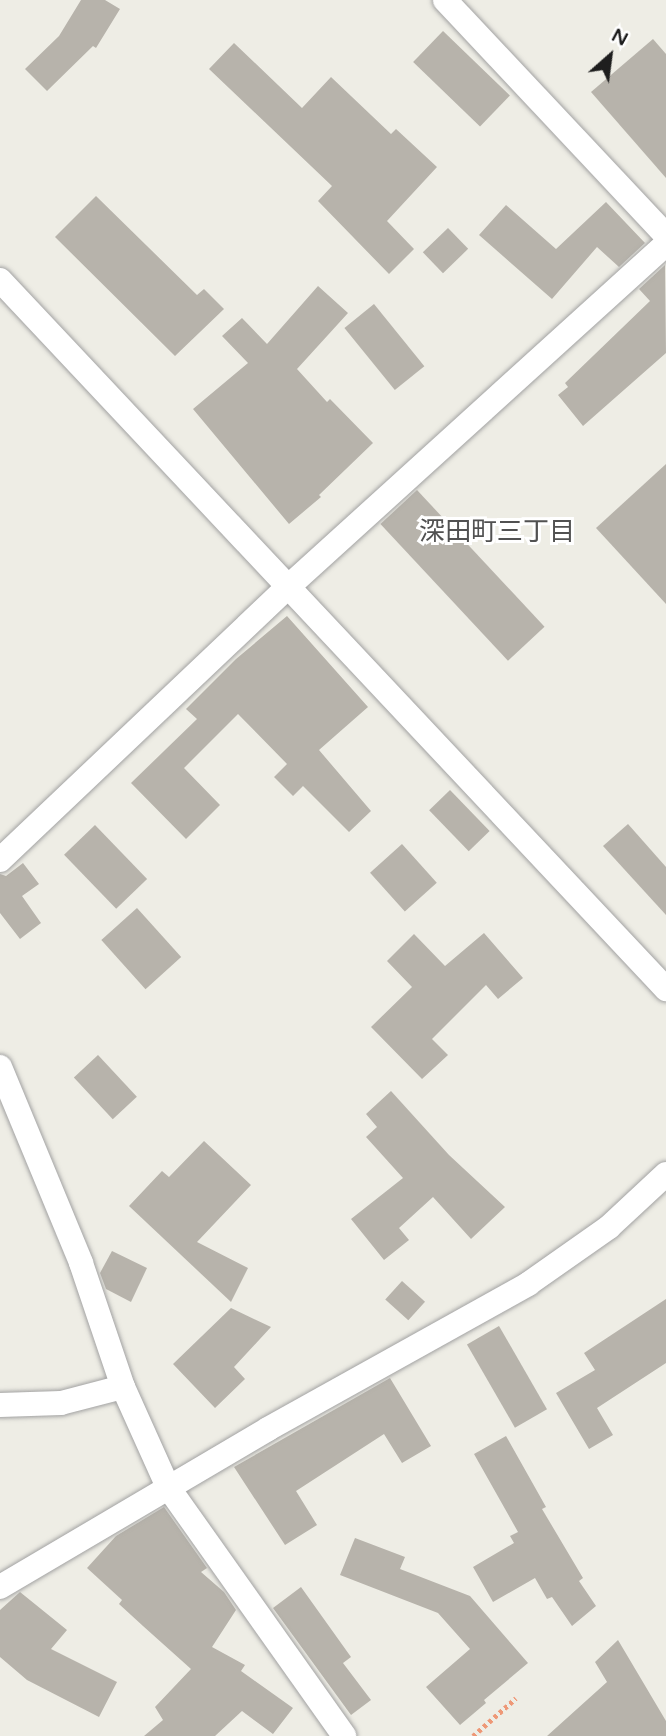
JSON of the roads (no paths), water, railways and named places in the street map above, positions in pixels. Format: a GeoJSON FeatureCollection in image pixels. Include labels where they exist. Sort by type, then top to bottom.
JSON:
{"type":"FeatureCollection","features":[{"type":"Feature","properties":{"kind":"street"},"geometry":{"type":"LineString","coordinates":[[445,0],[666,235]]}},
{"type":"Feature","properties":{"kind":"street"},"geometry":{"type":"LineString","coordinates":[[0,860],[288,587],[666,244]]}},
{"type":"Feature","properties":{"kind":"street"},"geometry":{"type":"LineString","coordinates":[[0,280],[666,989]]}},
{"type":"Feature","properties":{"kind":"street"},"geometry":{"type":"LineString","coordinates":[[0,1067],[81,1262],[123,1387],[168,1487],[344,1736]]}},
{"type":"Feature","properties":{"kind":"street"},"geometry":{"type":"LineString","coordinates":[[0,1587],[168,1487],[528,1284],[609,1227],[666,1174]]}},
{"type":"Feature","properties":{"kind":"street"},"geometry":{"type":"LineString","coordinates":[[0,1405],[61,1403],[123,1387]]}},
{"type":"Feature","properties":{"kind":"district","name":"深田町三丁目"},"geometry":{"type":"Point","coordinates":[497,532]}}]}
